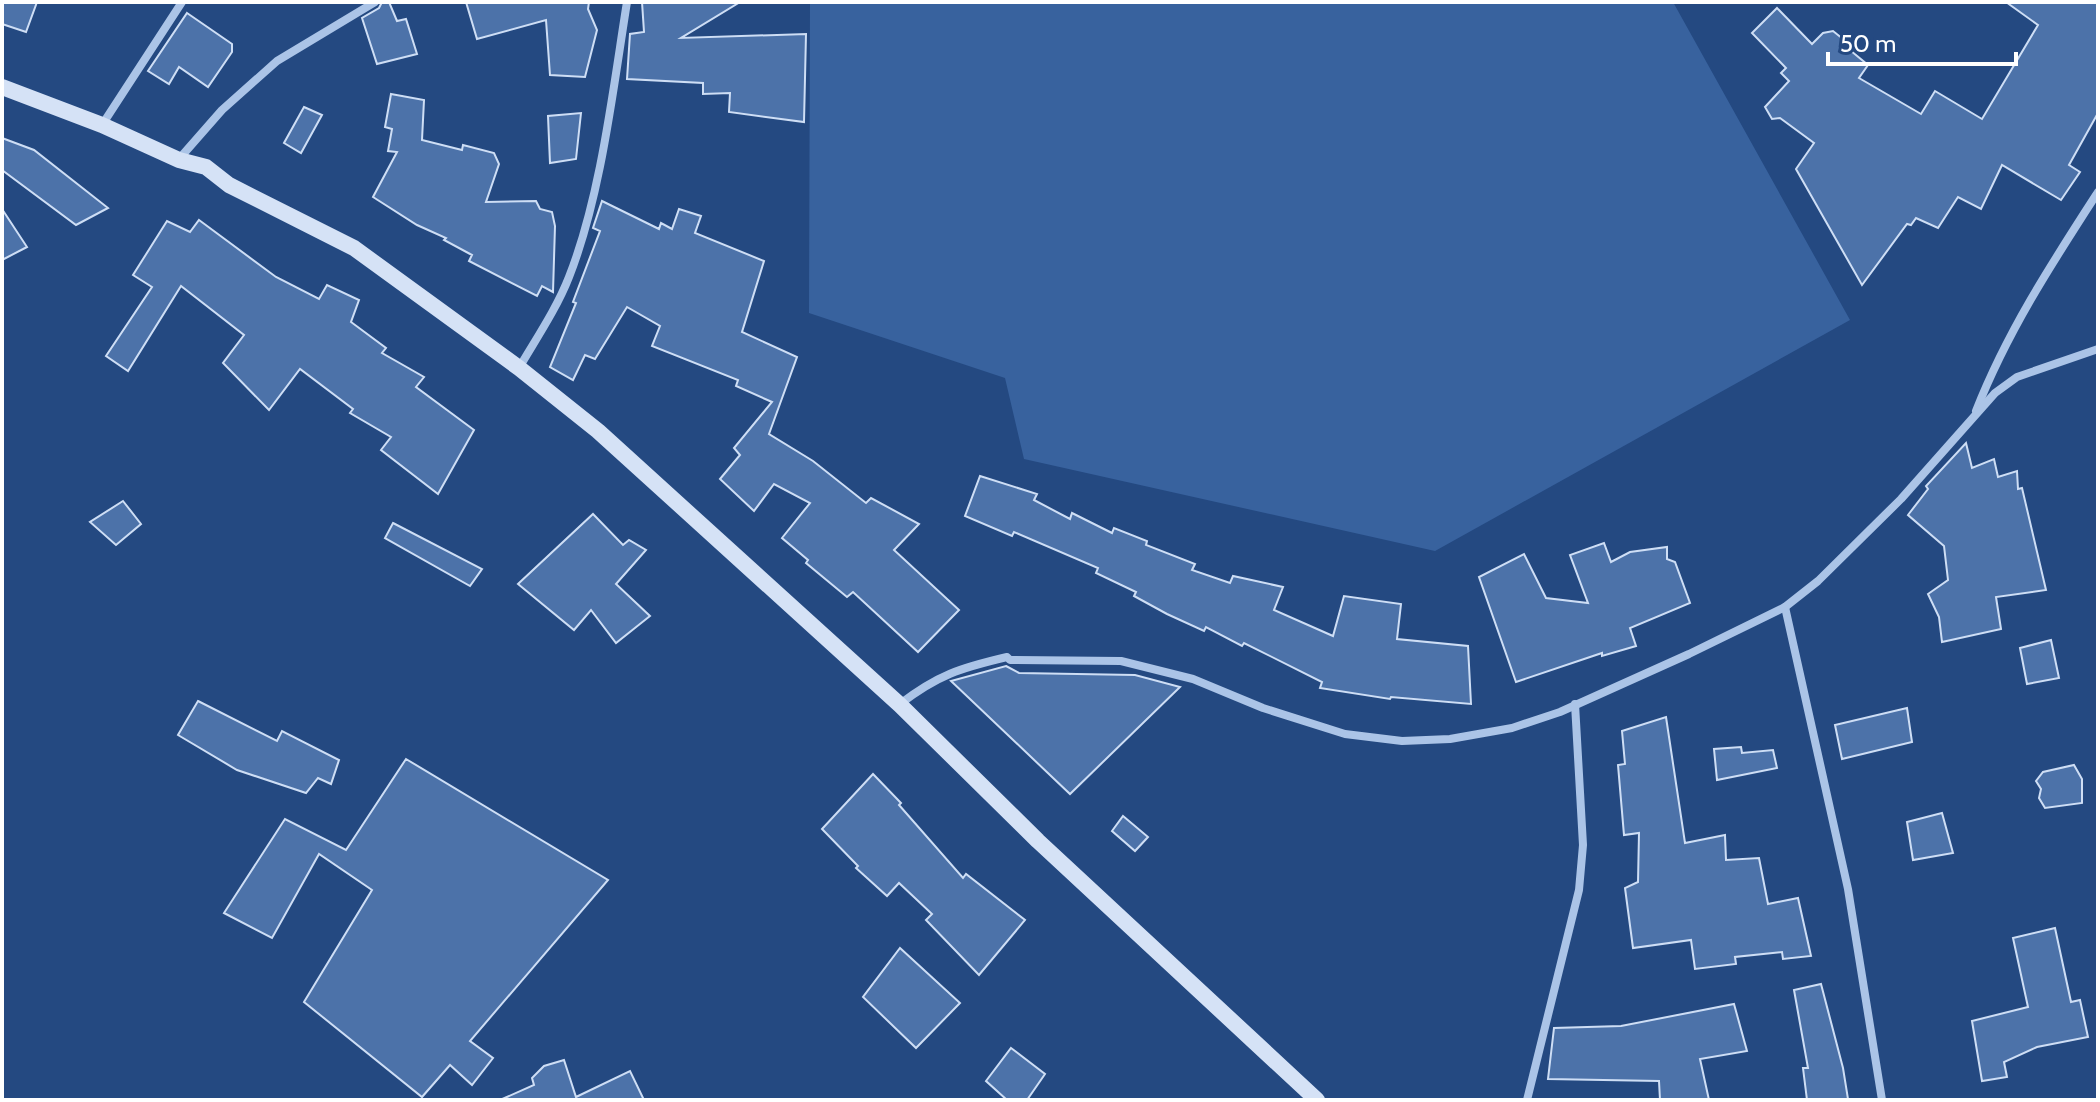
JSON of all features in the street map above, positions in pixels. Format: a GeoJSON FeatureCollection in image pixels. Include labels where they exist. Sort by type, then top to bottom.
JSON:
{"type":"FeatureCollection","features":[{"type":"Feature","properties":{"kind":"street"},"geometry":{"type":"LineString","coordinates":[[102,125],[182,2]]}},
{"type":"Feature","properties":{"kind":"street"},"geometry":{"type":"LineString","coordinates":[[179,160],[222,110],[277,61],[375,2]]}},
{"type":"Feature","properties":{"kind":"street"},"geometry":{"type":"LineString","coordinates":[[519,368],[569,279],[584,231],[603,149],[627,2]]}},
{"type":"Feature","properties":{"kind":"street"},"geometry":{"type":"LineString","coordinates":[[2,87],[102,125],[179,160],[206,167],[229,185],[354,248],[519,368],[598,431],[900,705],[1038,841],[1317,1100]]}},
{"type":"Feature","properties":{"kind":"street"},"geometry":{"type":"LineString","coordinates":[[1974,415],[1994,365],[2036,288],[2098,192]]}},
{"type":"Feature","properties":{"kind":"street"},"geometry":{"type":"LineString","coordinates":[[900,705],[928,682],[962,667],[1007,657],[1010,660],[1121,661],[1193,679],[1263,708],[1345,734],[1402,741],[1450,739],[1512,728],[1689,654],[1785,607],[1818,581],[1901,499],[1995,393],[2017,377],[2098,349]]}},
{"type":"Feature","properties":{"kind":"street"},"geometry":{"type":"LineString","coordinates":[[1785,607],[1848,889],[1882,1100]]}},
{"type":"Feature","properties":{"kind":"street"},"geometry":{"type":"LineString","coordinates":[[1527,1100],[1579,890],[1583,845],[1575,704]]}},
{"type":"Feature","properties":{"kind":"shaded area"},"geometry":{"type":"Polygon","coordinates":[[[810,2],[1673,2],[1850,320],[1435,551],[1024,459],[1005,378],[809,313],[810,2]]]}},
{"type":"Feature","properties":{"kind":"building"},"geometry":{"type":"Polygon","coordinates":[[[2,2],[37,2],[26,32],[2,24],[2,2]]]}},
{"type":"Feature","properties":{"kind":"building"},"geometry":{"type":"Polygon","coordinates":[[[382,2],[389,2],[397,21],[406,19],[417,54],[377,64],[362,18],[379,8],[382,2]]]}},
{"type":"Feature","properties":{"kind":"building"},"geometry":{"type":"Polygon","coordinates":[[[466,2],[589,2],[588,9],[597,30],[585,77],[550,75],[546,20],[477,39],[466,2]]]}},
{"type":"Feature","properties":{"kind":"building"},"geometry":{"type":"Polygon","coordinates":[[[642,2],[740,2],[681,38],[806,34],[804,122],[729,112],[730,93],[703,94],[703,83],[627,79],[630,34],[644,32],[642,2]]]}},
{"type":"Feature","properties":{"kind":"building"},"geometry":{"type":"Polygon","coordinates":[[[2006,2],[2098,2],[2098,113],[2069,165],[2080,172],[2061,200],[2002,165],[1981,209],[1958,197],[1938,228],[1916,218],[1911,225],[1907,224],[1862,285],[1796,169],[1814,143],[1780,118],[1772,119],[1765,107],[1789,81],[1781,73],[1786,68],[1752,33],[1777,8],[1812,44],[1823,33],[1833,31],[1868,65],[1859,78],[1921,114],[1935,91],[1982,119],[2038,25],[2006,2]]]}},
{"type":"Feature","properties":{"kind":"building"},"geometry":{"type":"Polygon","coordinates":[[[187,13],[232,44],[232,52],[208,87],[179,67],[169,84],[148,71],[187,13]]]}},
{"type":"Feature","properties":{"kind":"building"},"geometry":{"type":"Polygon","coordinates":[[[391,94],[424,100],[422,140],[462,150],[463,145],[494,153],[499,164],[486,202],[536,201],[540,209],[552,212],[555,226],[553,292],[542,286],[537,296],[469,261],[472,255],[373,197],[397,152],[388,151],[392,129],[385,127],[391,94]]]}},
{"type":"Feature","properties":{"kind":"building"},"geometry":{"type":"Polygon","coordinates":[[[304,107],[322,115],[301,153],[284,143],[304,107]]]}},
{"type":"Feature","properties":{"kind":"building"},"geometry":{"type":"Polygon","coordinates":[[[581,113],[576,159],[550,163],[548,116],[581,113]]]}},
{"type":"Feature","properties":{"kind":"building"},"geometry":{"type":"Polygon","coordinates":[[[2,138],[34,150],[108,208],[76,225],[2,170],[2,138]]]}},
{"type":"Feature","properties":{"kind":"building"},"geometry":{"type":"Polygon","coordinates":[[[602,201],[659,229],[661,223],[672,229],[679,209],[701,216],[695,233],[764,261],[742,332],[797,357],[769,434],[813,461],[866,503],[871,498],[919,524],[894,550],[959,610],[918,652],[853,592],[847,597],[782,538],[810,503],[774,484],[754,511],[720,479],[740,455],[734,448],[772,402],[736,386],[738,380],[652,346],[660,326],[627,307],[595,359],[585,355],[573,380],[550,367],[600,231],[593,228],[602,201]]]}},
{"type":"Feature","properties":{"kind":"building"},"geometry":{"type":"Polygon","coordinates":[[[2,209],[27,247],[2,260],[2,209]]]}},
{"type":"Feature","properties":{"kind":"building"},"geometry":{"type":"Polygon","coordinates":[[[199,220],[276,277],[319,299],[327,285],[359,300],[351,322],[386,348],[382,353],[424,377],[416,387],[474,430],[438,494],[381,450],[391,437],[350,413],[353,409],[300,369],[269,410],[223,363],[244,335],[181,286],[128,371],[106,356],[152,287],[133,275],[167,221],[190,232],[199,220]]]}},
{"type":"Feature","properties":{"kind":"building"},"geometry":{"type":"Polygon","coordinates":[[[1966,443],[1972,468],[1994,459],[1998,477],[2017,471],[2018,489],[2022,488],[2046,590],[1996,597],[2001,629],[1942,642],[1939,617],[1928,594],[1948,580],[1944,546],[1908,515],[1928,489],[1926,486],[1966,443]]]}},
{"type":"Feature","properties":{"kind":"building"},"geometry":{"type":"Polygon","coordinates":[[[980,476],[1037,494],[1034,500],[1070,519],[1072,513],[1112,533],[1114,528],[1147,541],[1146,545],[1195,564],[1192,570],[1230,583],[1233,576],[1283,587],[1274,610],[1333,636],[1344,596],[1401,604],[1397,639],[1468,646],[1471,704],[1390,699],[1320,688],[1322,682],[1244,643],[1242,646],[1206,627],[1204,631],[1167,614],[1134,596],[1136,592],[1096,573],[1098,568],[1014,532],[1012,536],[965,516],[980,476]]]}},
{"type":"Feature","properties":{"kind":"building"},"geometry":{"type":"Polygon","coordinates":[[[123,501],[141,524],[116,545],[90,522],[123,501]]]}},
{"type":"Feature","properties":{"kind":"building"},"geometry":{"type":"Polygon","coordinates":[[[593,514],[623,545],[629,540],[646,550],[616,584],[650,616],[616,643],[591,610],[574,630],[518,584],[593,514]]]}},
{"type":"Feature","properties":{"kind":"building"},"geometry":{"type":"Polygon","coordinates":[[[393,523],[482,569],[470,586],[385,538],[393,523]]]}},
{"type":"Feature","properties":{"kind":"building"},"geometry":{"type":"Polygon","coordinates":[[[1604,543],[1611,562],[1630,552],[1667,547],[1667,559],[1675,562],[1690,603],[1630,628],[1636,646],[1602,656],[1602,653],[1516,682],[1479,577],[1524,554],[1546,598],[1588,603],[1570,555],[1604,543]]]}},
{"type":"Feature","properties":{"kind":"building"},"geometry":{"type":"Polygon","coordinates":[[[2051,640],[2059,678],[2027,684],[2020,648],[2051,640]]]}},
{"type":"Feature","properties":{"kind":"building"},"geometry":{"type":"Polygon","coordinates":[[[1006,666],[1019,673],[1135,675],[1180,687],[1070,794],[951,681],[1006,666]]]}},
{"type":"Feature","properties":{"kind":"building"},"geometry":{"type":"Polygon","coordinates":[[[198,701],[277,741],[282,731],[339,760],[331,784],[318,778],[306,793],[237,770],[178,735],[198,701]]]}},
{"type":"Feature","properties":{"kind":"building"},"geometry":{"type":"Polygon","coordinates":[[[1907,708],[1912,742],[1842,759],[1835,725],[1907,708]]]}},
{"type":"Feature","properties":{"kind":"building"},"geometry":{"type":"Polygon","coordinates":[[[1666,717],[1685,843],[1725,835],[1726,860],[1759,858],[1768,904],[1798,898],[1811,956],[1783,959],[1782,952],[1735,957],[1736,964],[1695,969],[1691,940],[1633,948],[1625,888],[1638,882],[1639,833],[1624,835],[1618,765],[1625,764],[1622,731],[1666,717]]]}},
{"type":"Feature","properties":{"kind":"building"},"geometry":{"type":"Polygon","coordinates":[[[1741,747],[1742,753],[1773,750],[1777,768],[1717,780],[1714,749],[1741,747]]]}},
{"type":"Feature","properties":{"kind":"building"},"geometry":{"type":"Polygon","coordinates":[[[406,759],[608,880],[470,1041],[493,1058],[472,1085],[450,1065],[422,1097],[304,1002],[372,890],[319,854],[272,938],[224,913],[285,819],[346,850],[406,759]]]}},
{"type":"Feature","properties":{"kind":"building"},"geometry":{"type":"Polygon","coordinates":[[[2074,765],[2082,779],[2082,803],[2045,808],[2039,798],[2041,789],[2036,781],[2043,772],[2074,765]]]}},
{"type":"Feature","properties":{"kind":"building"},"geometry":{"type":"Polygon","coordinates":[[[873,774],[963,878],[966,874],[1025,920],[979,975],[926,920],[932,914],[899,883],[887,896],[856,868],[858,866],[822,829],[873,774]]]}},
{"type":"Feature","properties":{"kind":"building"},"geometry":{"type":"Polygon","coordinates":[[[1942,813],[1953,853],[1913,860],[1907,822],[1942,813]]]}},
{"type":"Feature","properties":{"kind":"building"},"geometry":{"type":"Polygon","coordinates":[[[1123,816],[1148,837],[1135,851],[1112,831],[1123,816]]]}},
{"type":"Feature","properties":{"kind":"building"},"geometry":{"type":"Polygon","coordinates":[[[2055,928],[2071,1002],[2080,1000],[2088,1037],[2037,1047],[2004,1062],[2007,1077],[1982,1081],[1972,1021],[2028,1007],[2013,938],[2055,928]]]}},
{"type":"Feature","properties":{"kind":"building"},"geometry":{"type":"Polygon","coordinates":[[[900,948],[960,1003],[916,1048],[863,997],[900,948]]]}},
{"type":"Feature","properties":{"kind":"building"},"geometry":{"type":"Polygon","coordinates":[[[1821,984],[1848,1099],[1807,1100],[1803,1068],[1808,1068],[1794,990],[1821,984]]]}},
{"type":"Feature","properties":{"kind":"building"},"geometry":{"type":"Polygon","coordinates":[[[1734,1004],[1747,1051],[1700,1059],[1709,1100],[1660,1100],[1659,1081],[1548,1079],[1554,1028],[1621,1026],[1734,1004]]]}},
{"type":"Feature","properties":{"kind":"building"},"geometry":{"type":"Polygon","coordinates":[[[1011,1048],[1045,1074],[1027,1100],[1007,1100],[986,1081],[1011,1048]]]}},
{"type":"Feature","properties":{"kind":"building"},"geometry":{"type":"Polygon","coordinates":[[[564,1060],[576,1097],[630,1071],[644,1100],[500,1100],[534,1085],[532,1078],[544,1066],[564,1060]]]}}]}
